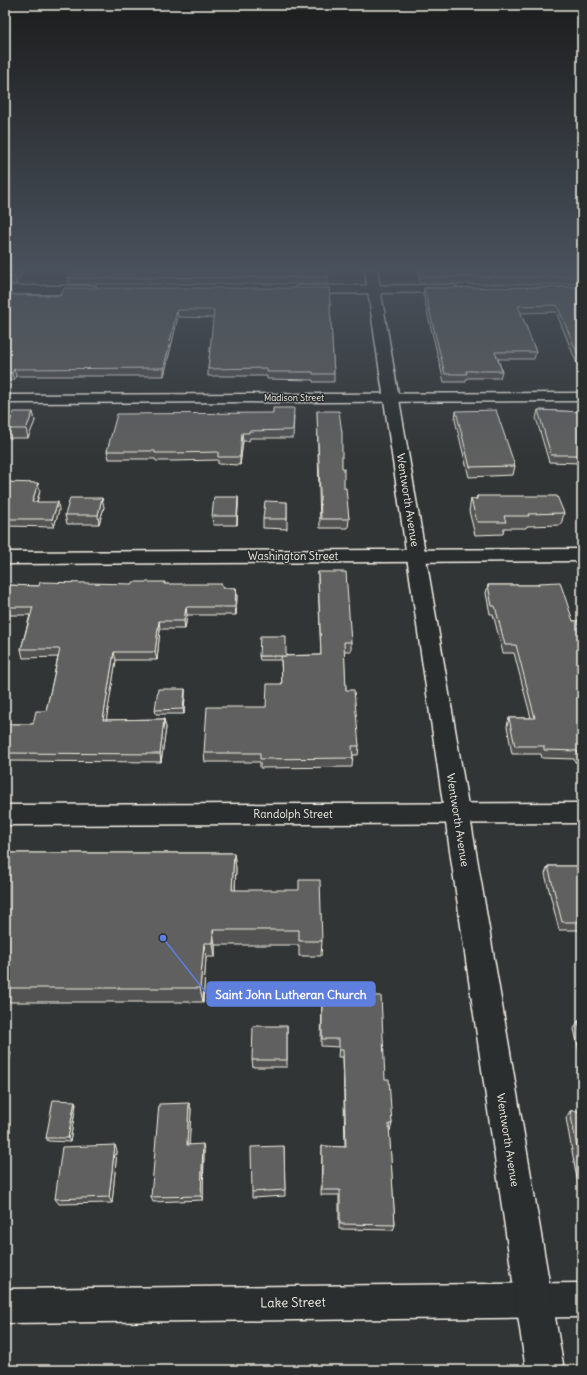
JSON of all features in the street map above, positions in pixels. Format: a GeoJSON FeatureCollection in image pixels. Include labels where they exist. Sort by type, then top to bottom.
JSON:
{"type":"FeatureCollection","features":[{"type":"Feature","properties":{"kind":"street","name":"Wentworth Avenue"},"geometry":{"type":"LineString","coordinates":[[382,334],[545,1370]]}},
{"type":"Feature","properties":{"kind":"street","name":"Madison Street"},"geometry":{"type":"LineString","coordinates":[[5,399],[582,397]]}},
{"type":"Feature","properties":{"kind":"street","name":"Washington Street"},"geometry":{"type":"LineString","coordinates":[[5,558],[582,555]]}},
{"type":"Feature","properties":{"kind":"street","name":"Randolph Street"},"geometry":{"type":"LineString","coordinates":[[5,815],[582,813]]}},
{"type":"Feature","properties":{"kind":"street","name":"Lake Street"},"geometry":{"type":"LineString","coordinates":[[5,1306],[582,1300]]}},
{"type":"Feature","properties":{"kind":"building"},"geometry":{"type":"Polygon","coordinates":[[[5,334],[172,334],[164,368],[14,369],[12,373],[5,373],[5,334]]]}},
{"type":"Feature","properties":{"kind":"building"},"geometry":{"type":"Polygon","coordinates":[[[212,334],[332,334],[334,374],[313,374],[313,372],[267,372],[267,368],[208,369],[212,334]]]}},
{"type":"Feature","properties":{"kind":"building"},"geometry":{"type":"Polygon","coordinates":[[[435,334],[529,334],[536,352],[495,352],[502,371],[466,371],[467,374],[445,374],[435,334]]]}},
{"type":"Feature","properties":{"kind":"building"},"geometry":{"type":"Polygon","coordinates":[[[569,334],[582,334],[582,364],[569,334]]]}},
{"type":"Feature","properties":{"kind":"building"},"geometry":{"type":"Polygon","coordinates":[[[273,408],[294,408],[293,430],[249,431],[249,433],[242,433],[240,457],[218,457],[218,452],[155,453],[155,451],[107,451],[117,414],[273,413],[273,408]]]}},
{"type":"Feature","properties":{"kind":"building"},"geometry":{"type":"Polygon","coordinates":[[[496,410],[515,466],[470,467],[456,411],[496,410]]]}},
{"type":"Feature","properties":{"kind":"building"},"geometry":{"type":"Polygon","coordinates":[[[538,410],[582,412],[582,459],[581,455],[551,455],[538,410]]]}},
{"type":"Feature","properties":{"kind":"building"},"geometry":{"type":"Polygon","coordinates":[[[317,411],[339,411],[342,433],[342,468],[344,468],[344,488],[346,488],[349,519],[321,519],[317,411]]]}},
{"type":"Feature","properties":{"kind":"building"},"geometry":{"type":"Polygon","coordinates":[[[14,412],[33,412],[26,429],[7,429],[14,412]]]}},
{"type":"Feature","properties":{"kind":"building"},"geometry":{"type":"Polygon","coordinates":[[[5,482],[38,483],[32,502],[58,502],[52,519],[5,519],[5,482]]]}},
{"type":"Feature","properties":{"kind":"building"},"geometry":{"type":"Polygon","coordinates":[[[477,496],[557,496],[564,513],[528,514],[529,516],[504,516],[506,522],[477,522],[471,499],[477,499],[477,496]]]}},
{"type":"Feature","properties":{"kind":"building"},"geometry":{"type":"Polygon","coordinates":[[[214,497],[238,497],[237,516],[212,516],[214,497]]]}},
{"type":"Feature","properties":{"kind":"building"},"geometry":{"type":"Polygon","coordinates":[[[70,498],[102,498],[98,515],[65,515],[70,498]]]}},
{"type":"Feature","properties":{"kind":"building"},"geometry":{"type":"Polygon","coordinates":[[[265,501],[287,502],[287,519],[263,519],[265,501]]]}},
{"type":"Feature","properties":{"kind":"building"},"geometry":{"type":"Polygon","coordinates":[[[318,572],[346,572],[351,642],[344,642],[346,690],[354,690],[359,746],[352,746],[353,758],[260,759],[260,753],[204,753],[207,707],[266,707],[267,684],[282,684],[281,656],[321,655],[318,572]]]}},
{"type":"Feature","properties":{"kind":"building"},"geometry":{"type":"Polygon","coordinates":[[[40,582],[133,584],[133,582],[165,582],[164,584],[222,584],[222,588],[236,588],[235,607],[186,607],[184,621],[159,621],[155,652],[114,652],[103,720],[164,719],[160,754],[5,753],[5,724],[33,724],[36,711],[46,711],[60,649],[21,649],[33,607],[5,607],[5,585],[39,586],[40,582]]]}},
{"type":"Feature","properties":{"kind":"building"},"geometry":{"type":"Polygon","coordinates":[[[560,582],[573,621],[582,621],[582,754],[578,754],[577,751],[544,750],[544,746],[515,746],[509,718],[535,718],[516,645],[505,645],[495,606],[492,606],[488,585],[539,585],[538,583],[560,582]]]}},
{"type":"Feature","properties":{"kind":"building"},"geometry":{"type":"Polygon","coordinates":[[[260,636],[286,636],[286,656],[259,656],[260,636]]]}},
{"type":"Feature","properties":{"kind":"building"},"geometry":{"type":"Polygon","coordinates":[[[158,689],[185,689],[183,709],[155,710],[158,689]]]}},
{"type":"Feature","properties":{"kind":"building"},"geometry":{"type":"Polygon","coordinates":[[[5,853],[234,853],[232,890],[299,890],[299,880],[320,880],[322,941],[299,941],[299,930],[213,930],[213,943],[204,943],[200,988],[5,988],[5,853]]]}},
{"type":"Feature","properties":{"kind":"building"},"geometry":{"type":"Polygon","coordinates":[[[548,866],[582,866],[582,922],[562,922],[548,866]]]}},
{"type":"Feature","properties":{"kind":"building"},"geometry":{"type":"Polygon","coordinates":[[[322,994],[381,996],[385,1079],[389,1079],[392,1124],[389,1124],[395,1225],[340,1224],[340,1190],[322,1190],[322,1146],[346,1147],[343,1050],[339,1050],[339,1039],[322,1039],[322,994]]]}},
{"type":"Feature","properties":{"kind":"building"},"geometry":{"type":"Polygon","coordinates":[[[578,1021],[582,1021],[582,1038],[578,1021]]]}},
{"type":"Feature","properties":{"kind":"building"},"geometry":{"type":"Polygon","coordinates":[[[253,1026],[287,1026],[287,1060],[252,1060],[253,1026]]]}},
{"type":"Feature","properties":{"kind":"building"},"geometry":{"type":"Polygon","coordinates":[[[53,1100],[75,1101],[68,1138],[46,1138],[53,1100]]]}},
{"type":"Feature","properties":{"kind":"building"},"geometry":{"type":"Polygon","coordinates":[[[189,1103],[187,1145],[203,1144],[201,1196],[151,1197],[159,1104],[189,1103]]]}},
{"type":"Feature","properties":{"kind":"building"},"geometry":{"type":"Polygon","coordinates":[[[570,1111],[582,1111],[582,1174],[570,1111]]]}},
{"type":"Feature","properties":{"kind":"building"},"geometry":{"type":"Polygon","coordinates":[[[115,1145],[109,1197],[55,1199],[62,1147],[115,1145]]]}},
{"type":"Feature","properties":{"kind":"building"},"geometry":{"type":"Polygon","coordinates":[[[284,1146],[285,1190],[252,1192],[251,1147],[284,1146]]]}},
{"type":"Feature","properties":{"kind":"place","name":"Saint John Lutheran Church"},"geometry":{"type":"Point","coordinates":[163,938]}}]}
